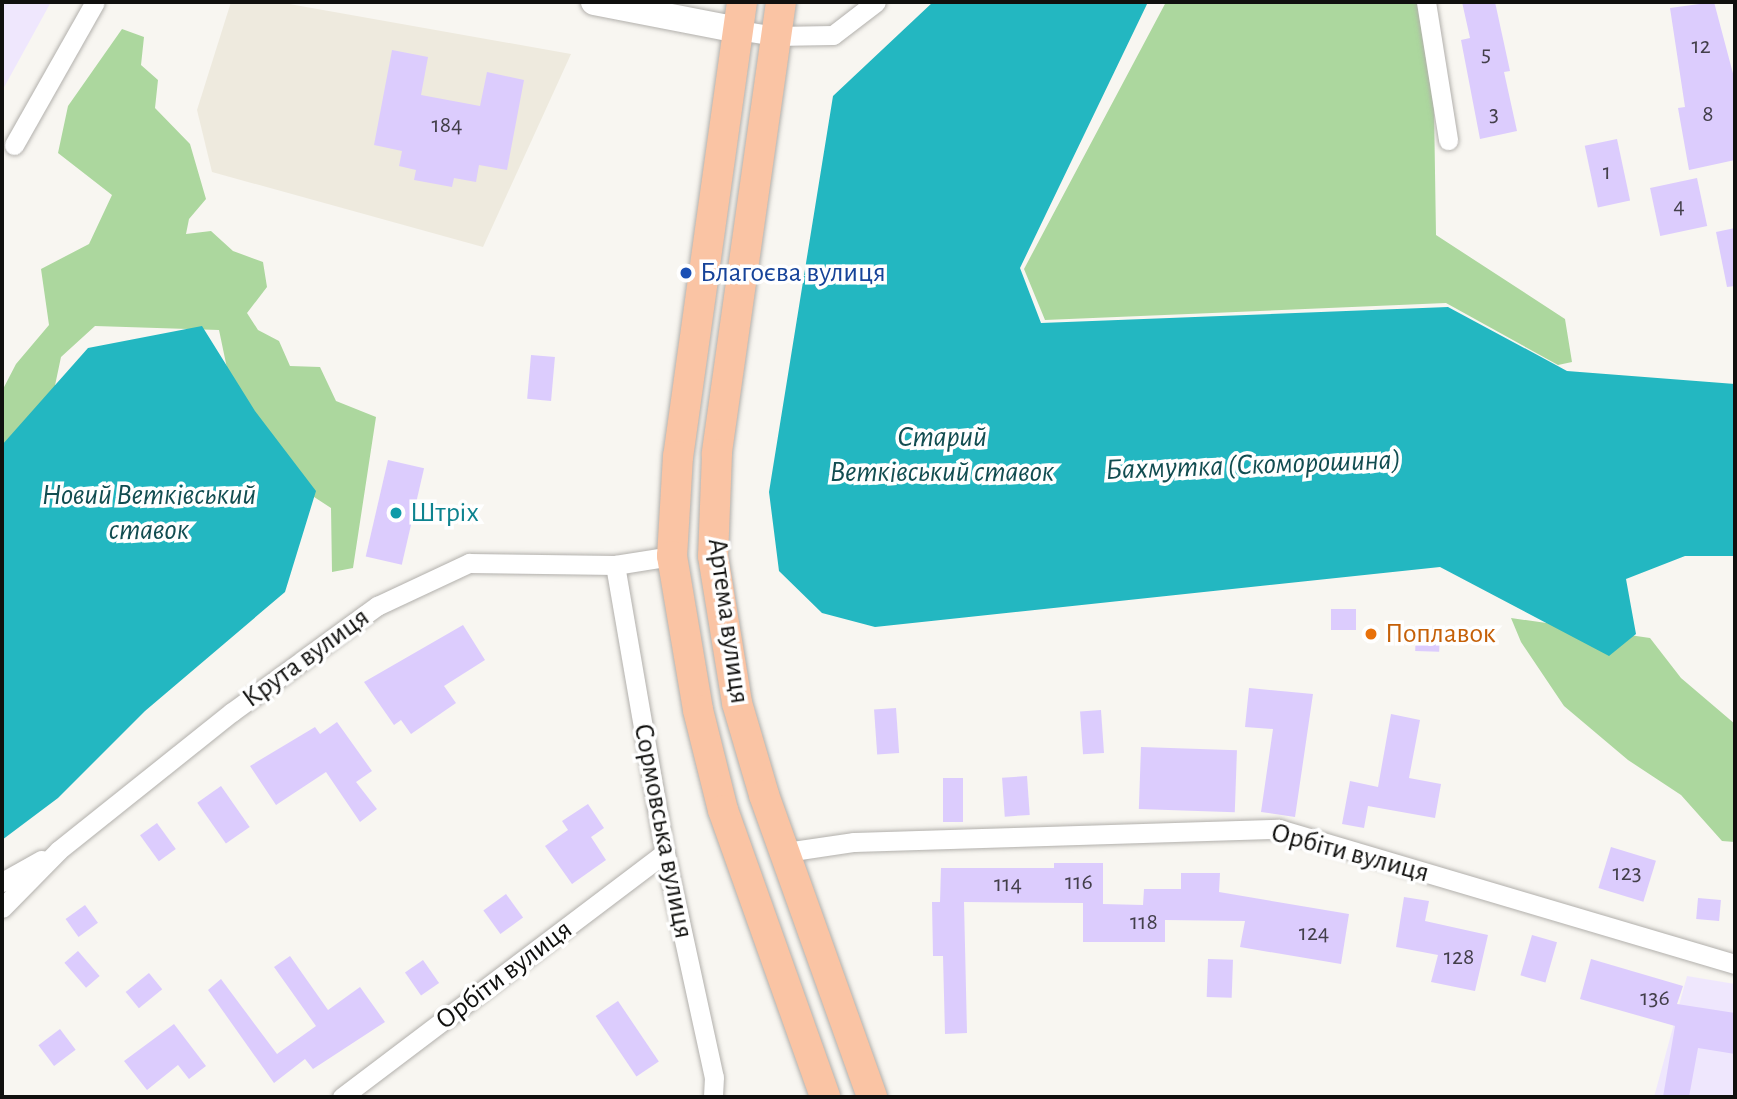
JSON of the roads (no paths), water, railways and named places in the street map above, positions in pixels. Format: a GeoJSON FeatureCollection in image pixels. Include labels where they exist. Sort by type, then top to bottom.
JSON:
{"type":"FeatureCollection","features":[{"type":"Feature","properties":{"kind":"main road","name":"Артема вулиця"},"geometry":{"type":"LineString","coordinates":[[780,2],[717,454],[713,556],[737,703],[872,1097]]}},
{"type":"Feature","properties":{"kind":"main road","name":"Артема вулиця"},"geometry":{"type":"LineString","coordinates":[[740,16],[678,456],[672,556],[698,710],[723,810],[825,1097]]}},
{"type":"Feature","properties":{"kind":"street"},"geometry":{"type":"LineString","coordinates":[[14,145],[96,2]]}},
{"type":"Feature","properties":{"kind":"street"},"geometry":{"type":"LineString","coordinates":[[594,2],[740,16],[775,36],[834,35],[876,2]]}},
{"type":"Feature","properties":{"kind":"street"},"geometry":{"type":"LineString","coordinates":[[1426,2],[1448,140]]}},
{"type":"Feature","properties":{"kind":"street","name":"Крута вулиця"},"geometry":{"type":"LineString","coordinates":[[2,908],[59,850],[232,712],[377,606],[469,563],[615,565],[672,556]]}},
{"type":"Feature","properties":{"kind":"street","name":"Сормовська вулиця"},"geometry":{"type":"LineString","coordinates":[[615,565],[665,853],[715,1077],[713,1097]]}},
{"type":"Feature","properties":{"kind":"street","name":"Орбіти вулиця"},"geometry":{"type":"LineString","coordinates":[[786,852],[854,842],[1279,829],[1735,964]]}},
{"type":"Feature","properties":{"kind":"street"},"geometry":{"type":"LineString","coordinates":[[2,882],[59,850]]}},
{"type":"Feature","properties":{"kind":"street","name":"Орбіти вулиця"},"geometry":{"type":"LineString","coordinates":[[342,1097],[665,853]]}},
{"type":"Feature","properties":{"kind":"water","name":"Старий Ветківський ставок"},"geometry":{"type":"Polygon","coordinates":[[[933,2],[1148,2],[1020,268],[1041,323],[1448,307],[1567,371],[1735,384],[1735,556],[1685,556],[1626,579],[1636,634],[1609,656],[1440,567],[875,627],[822,613],[779,571],[769,492],[833,96],[933,2]]]}},
{"type":"Feature","properties":{"kind":"water","name":"Новий Ветківський ставок"},"geometry":{"type":"Polygon","coordinates":[[[202,326],[255,411],[316,491],[285,592],[145,711],[58,798],[2,840],[2,445],[88,348],[202,326]]]}},
{"type":"Feature","properties":{"kind":"place","name":"Благоєва вулиця"},"geometry":{"type":"Point","coordinates":[686,273]}},
{"type":"Feature","properties":{"kind":"place","name":"Штріх"},"geometry":{"type":"Point","coordinates":[396,513]}},
{"type":"Feature","properties":{"kind":"place","name":"Поплавок"},"geometry":{"type":"Point","coordinates":[1371,634]}},
{"type":"Feature","properties":{"kind":"water label","name":"Бахмутка (Скоморошина)"},"geometry":{"type":"Point","coordinates":[1253,465]}}]}
